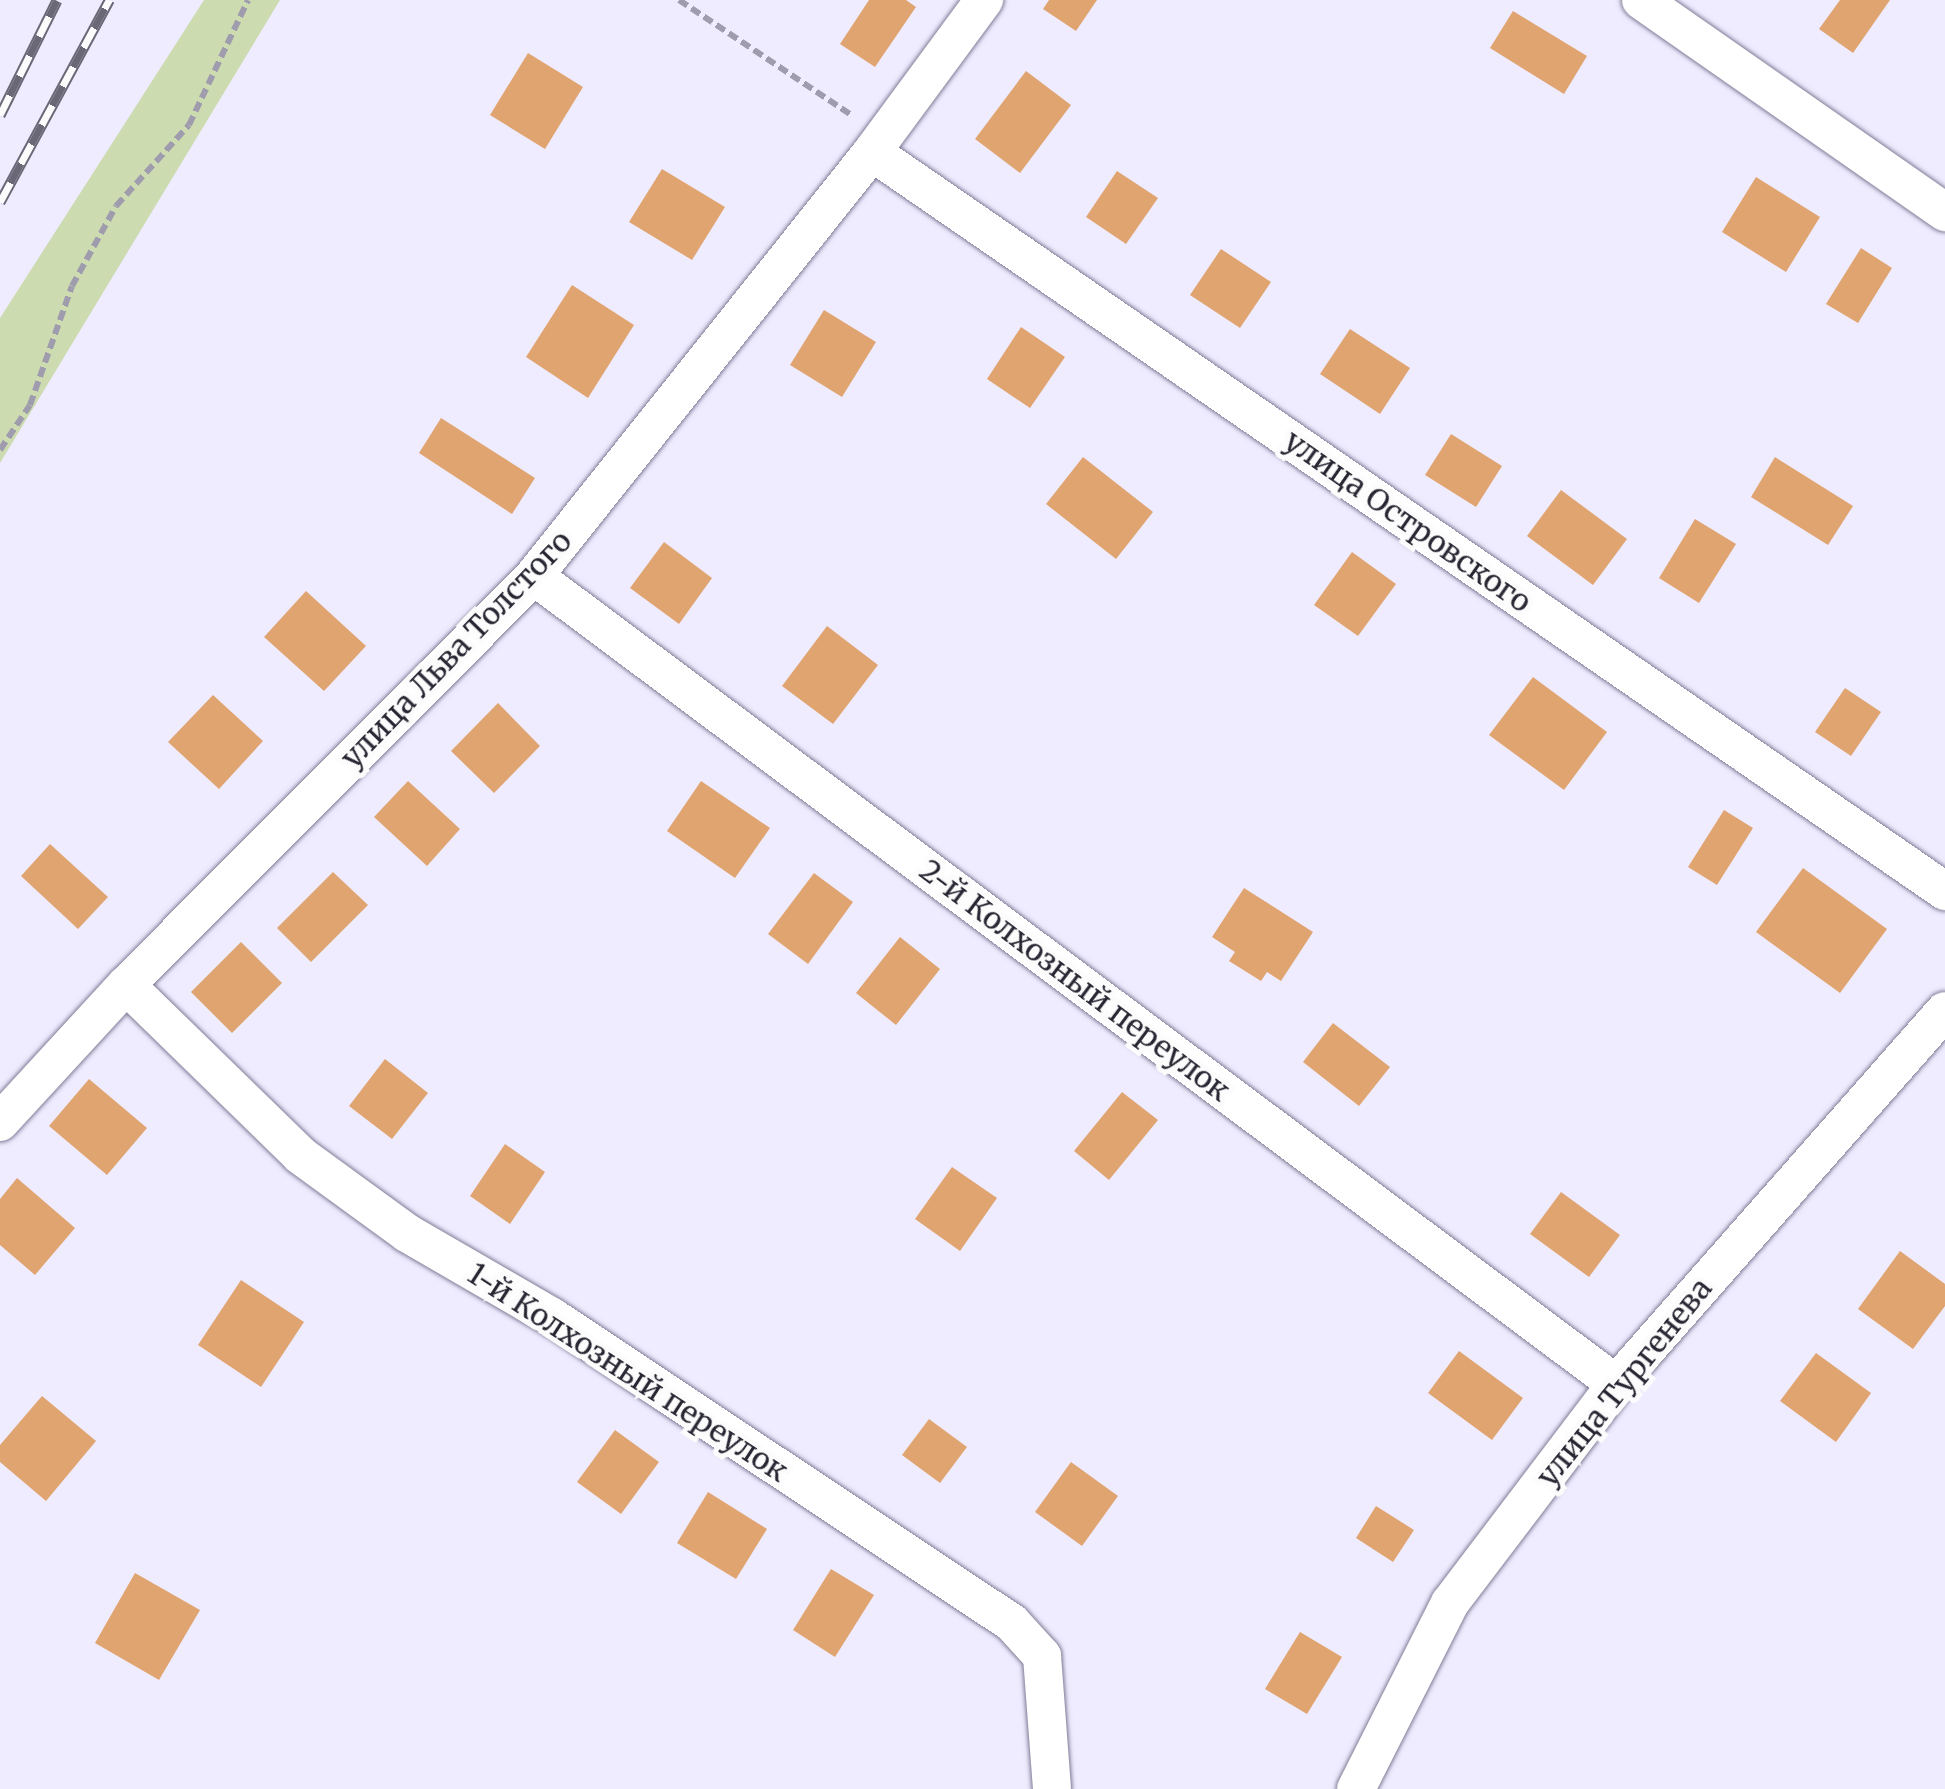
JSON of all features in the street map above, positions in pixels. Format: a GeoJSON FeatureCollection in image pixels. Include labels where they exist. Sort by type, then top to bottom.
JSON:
{"type":"FeatureCollection","features":[{"type":"Feature","properties":{"kind":"street","name":"улица Льва Толстого"},"geometry":{"type":"LineString","coordinates":[[0,1122],[126,984],[534,576],[878,144],[984,0]]}},
{"type":"Feature","properties":{"kind":"street"},"geometry":{"type":"LineString","coordinates":[[1641,0],[1945,212]]}},
{"type":"Feature","properties":{"kind":"street","name":"улица Островского"},"geometry":{"type":"LineString","coordinates":[[878,144],[1945,891]]}},
{"type":"Feature","properties":{"kind":"street","name":"2-й Колхозный переулок"},"geometry":{"type":"LineString","coordinates":[[534,576],[1616,1384]]}},
{"type":"Feature","properties":{"kind":"street","name":"1-й Колхозный переулок"},"geometry":{"type":"LineString","coordinates":[[126,984],[300,1155],[407,1233],[552,1316],[1012,1624],[1042,1656],[1052,1789]]}},
{"type":"Feature","properties":{"kind":"street","name":"улица Тургенева"},"geometry":{"type":"LineString","coordinates":[[1356,1789],[1450,1603],[1616,1384],[1945,1010]]}},
{"type":"Feature","properties":{"kind":"path"},"geometry":{"type":"LineString","coordinates":[[0,450],[30,405],[81,270],[116,206],[189,124],[248,0]]}},
{"type":"Feature","properties":{"kind":"path"},"geometry":{"type":"LineString","coordinates":[[679,0],[878,144]]}},
{"type":"Feature","properties":{"kind":"green space"},"geometry":{"type":"Polygon","coordinates":[[[204,0],[280,0],[0,463],[0,318],[204,0]]]}},
{"type":"Feature","properties":{"kind":"building"},"geometry":{"type":"Polygon","coordinates":[[[869,0],[906,0],[916,7],[875,67],[840,44],[869,0]]]}},
{"type":"Feature","properties":{"kind":"building"},"geometry":{"type":"Polygon","coordinates":[[[1049,0],[1097,0],[1076,31],[1043,9],[1049,0]]]}},
{"type":"Feature","properties":{"kind":"building"},"geometry":{"type":"Polygon","coordinates":[[[1840,0],[1890,0],[1853,53],[1819,29],[1840,0]]]}},
{"type":"Feature","properties":{"kind":"building"},"geometry":{"type":"Polygon","coordinates":[[[1513,11],[1587,56],[1564,94],[1490,48],[1513,11]]]}},
{"type":"Feature","properties":{"kind":"building"},"geometry":{"type":"Polygon","coordinates":[[[528,53],[583,87],[545,149],[490,115],[528,53]]]}},
{"type":"Feature","properties":{"kind":"building"},"geometry":{"type":"Polygon","coordinates":[[[1026,71],[1071,105],[1020,173],[975,139],[1026,71]]]}},
{"type":"Feature","properties":{"kind":"building"},"geometry":{"type":"Polygon","coordinates":[[[662,169],[725,207],[692,260],[629,222],[662,169]]]}},
{"type":"Feature","properties":{"kind":"building"},"geometry":{"type":"Polygon","coordinates":[[[1117,171],[1158,198],[1126,244],[1086,217],[1117,171]]]}},
{"type":"Feature","properties":{"kind":"building"},"geometry":{"type":"Polygon","coordinates":[[[1756,177],[1820,217],[1786,272],[1722,232],[1756,177]]]}},
{"type":"Feature","properties":{"kind":"building"},"geometry":{"type":"Polygon","coordinates":[[[1861,248],[1892,268],[1858,323],[1826,304],[1861,248]]]}},
{"type":"Feature","properties":{"kind":"building"},"geometry":{"type":"Polygon","coordinates":[[[1221,249],[1271,282],[1240,328],[1190,295],[1221,249]]]}},
{"type":"Feature","properties":{"kind":"building"},"geometry":{"type":"Polygon","coordinates":[[[572,285],[634,325],[588,398],[526,357],[572,285]]]}},
{"type":"Feature","properties":{"kind":"building"},"geometry":{"type":"Polygon","coordinates":[[[824,310],[876,342],[842,397],[790,365],[824,310]]]}},
{"type":"Feature","properties":{"kind":"building"},"geometry":{"type":"Polygon","coordinates":[[[1021,327],[1065,357],[1030,408],[987,379],[1021,327]]]}},
{"type":"Feature","properties":{"kind":"building"},"geometry":{"type":"Polygon","coordinates":[[[1350,329],[1410,368],[1380,414],[1320,374],[1350,329]]]}},
{"type":"Feature","properties":{"kind":"building"},"geometry":{"type":"Polygon","coordinates":[[[441,418],[535,478],[512,514],[419,453],[441,418]]]}},
{"type":"Feature","properties":{"kind":"building"},"geometry":{"type":"Polygon","coordinates":[[[1451,434],[1502,466],[1476,507],[1425,475],[1451,434]]]}},
{"type":"Feature","properties":{"kind":"building"},"geometry":{"type":"Polygon","coordinates":[[[1083,457],[1153,512],[1116,559],[1046,504],[1083,457]]]}},
{"type":"Feature","properties":{"kind":"building"},"geometry":{"type":"Polygon","coordinates":[[[1775,457],[1853,506],[1828,545],[1751,497],[1775,457]]]}},
{"type":"Feature","properties":{"kind":"building"},"geometry":{"type":"Polygon","coordinates":[[[1561,490],[1627,539],[1593,585],[1527,536],[1561,490]]]}},
{"type":"Feature","properties":{"kind":"building"},"geometry":{"type":"Polygon","coordinates":[[[1695,519],[1736,544],[1699,603],[1659,578],[1695,519]]]}},
{"type":"Feature","properties":{"kind":"building"},"geometry":{"type":"Polygon","coordinates":[[[664,542],[712,578],[679,624],[630,588],[664,542]]]}},
{"type":"Feature","properties":{"kind":"building"},"geometry":{"type":"Polygon","coordinates":[[[1352,552],[1396,584],[1358,636],[1314,605],[1352,552]]]}},
{"type":"Feature","properties":{"kind":"building"},"geometry":{"type":"Polygon","coordinates":[[[306,591],[366,646],[324,691],[264,637],[306,591]]]}},
{"type":"Feature","properties":{"kind":"building"},"geometry":{"type":"Polygon","coordinates":[[[827,626],[878,665],[833,724],[782,686],[827,626]]]}},
{"type":"Feature","properties":{"kind":"building"},"geometry":{"type":"Polygon","coordinates":[[[1533,677],[1607,732],[1564,790],[1489,735],[1533,677]]]}},
{"type":"Feature","properties":{"kind":"building"},"geometry":{"type":"Polygon","coordinates":[[[1845,688],[1881,712],[1851,756],[1815,732],[1845,688]]]}},
{"type":"Feature","properties":{"kind":"building"},"geometry":{"type":"Polygon","coordinates":[[[213,695],[263,741],[219,789],[168,742],[213,695]]]}},
{"type":"Feature","properties":{"kind":"building"},"geometry":{"type":"Polygon","coordinates":[[[498,703],[540,746],[494,793],[451,751],[498,703]]]}},
{"type":"Feature","properties":{"kind":"building"},"geometry":{"type":"Polygon","coordinates":[[[408,781],[460,829],[427,866],[374,817],[408,781]]]}},
{"type":"Feature","properties":{"kind":"building"},"geometry":{"type":"Polygon","coordinates":[[[701,781],[770,828],[735,878],[667,831],[701,781]]]}},
{"type":"Feature","properties":{"kind":"building"},"geometry":{"type":"Polygon","coordinates":[[[1724,810],[1753,828],[1717,885],[1688,867],[1724,810]]]}},
{"type":"Feature","properties":{"kind":"building"},"geometry":{"type":"Polygon","coordinates":[[[50,844],[108,897],[78,929],[21,876],[50,844]]]}},
{"type":"Feature","properties":{"kind":"building"},"geometry":{"type":"Polygon","coordinates":[[[1803,868],[1887,929],[1840,993],[1756,932],[1803,868]]]}},
{"type":"Feature","properties":{"kind":"building"},"geometry":{"type":"Polygon","coordinates":[[[333,872],[368,905],[311,962],[277,928],[333,872]]]}},
{"type":"Feature","properties":{"kind":"building"},"geometry":{"type":"Polygon","coordinates":[[[814,873],[853,902],[808,964],[768,934],[814,873]]]}},
{"type":"Feature","properties":{"kind":"building"},"geometry":{"type":"Polygon","coordinates":[[[1244,888],[1313,932],[1281,981],[1267,972],[1261,981],[1229,961],[1235,952],[1212,937],[1244,888]]]}},
{"type":"Feature","properties":{"kind":"building"},"geometry":{"type":"Polygon","coordinates":[[[900,937],[940,969],[896,1025],[856,993],[900,937]]]}},
{"type":"Feature","properties":{"kind":"building"},"geometry":{"type":"Polygon","coordinates":[[[241,942],[282,983],[232,1033],[191,992],[241,942]]]}},
{"type":"Feature","properties":{"kind":"building"},"geometry":{"type":"Polygon","coordinates":[[[1333,1023],[1390,1067],[1359,1106],[1303,1062],[1333,1023]]]}},
{"type":"Feature","properties":{"kind":"building"},"geometry":{"type":"Polygon","coordinates":[[[385,1059],[428,1093],[392,1139],[349,1106],[385,1059]]]}},
{"type":"Feature","properties":{"kind":"building"},"geometry":{"type":"Polygon","coordinates":[[[89,1079],[147,1128],[107,1175],[49,1126],[89,1079]]]}},
{"type":"Feature","properties":{"kind":"building"},"geometry":{"type":"Polygon","coordinates":[[[1122,1092],[1158,1120],[1109,1180],[1074,1151],[1122,1092]]]}},
{"type":"Feature","properties":{"kind":"building"},"geometry":{"type":"Polygon","coordinates":[[[505,1144],[545,1172],[510,1224],[470,1196],[505,1144]]]}},
{"type":"Feature","properties":{"kind":"building"},"geometry":{"type":"Polygon","coordinates":[[[952,1167],[997,1198],[960,1251],[915,1219],[952,1167]]]}},
{"type":"Feature","properties":{"kind":"building"},"geometry":{"type":"Polygon","coordinates":[[[17,1178],[75,1228],[35,1275],[0,1245],[0,1199],[17,1178]]]}},
{"type":"Feature","properties":{"kind":"building"},"geometry":{"type":"Polygon","coordinates":[[[1561,1192],[1620,1235],[1589,1277],[1530,1234],[1561,1192]]]}},
{"type":"Feature","properties":{"kind":"building"},"geometry":{"type":"Polygon","coordinates":[[[1900,1251],[1945,1284],[1945,1306],[1913,1349],[1858,1309],[1900,1251]]]}},
{"type":"Feature","properties":{"kind":"building"},"geometry":{"type":"Polygon","coordinates":[[[241,1280],[304,1322],[261,1387],[198,1345],[241,1280]]]}},
{"type":"Feature","properties":{"kind":"building"},"geometry":{"type":"Polygon","coordinates":[[[1459,1351],[1523,1398],[1492,1440],[1428,1393],[1459,1351]]]}},
{"type":"Feature","properties":{"kind":"building"},"geometry":{"type":"Polygon","coordinates":[[[1816,1353],[1871,1393],[1836,1442],[1780,1401],[1816,1353]]]}},
{"type":"Feature","properties":{"kind":"building"},"geometry":{"type":"Polygon","coordinates":[[[42,1396],[96,1441],[46,1501],[0,1462],[0,1445],[42,1396]]]}},
{"type":"Feature","properties":{"kind":"building"},"geometry":{"type":"Polygon","coordinates":[[[929,1419],[967,1447],[940,1483],[902,1455],[929,1419]]]}},
{"type":"Feature","properties":{"kind":"building"},"geometry":{"type":"Polygon","coordinates":[[[615,1430],[659,1462],[621,1514],[577,1482],[615,1430]]]}},
{"type":"Feature","properties":{"kind":"building"},"geometry":{"type":"Polygon","coordinates":[[[1071,1462],[1118,1496],[1082,1546],[1035,1512],[1071,1462]]]}},
{"type":"Feature","properties":{"kind":"building"},"geometry":{"type":"Polygon","coordinates":[[[708,1492],[767,1529],[736,1579],[677,1543],[708,1492]]]}},
{"type":"Feature","properties":{"kind":"building"},"geometry":{"type":"Polygon","coordinates":[[[1376,1506],[1414,1530],[1393,1562],[1356,1538],[1376,1506]]]}},
{"type":"Feature","properties":{"kind":"building"},"geometry":{"type":"Polygon","coordinates":[[[831,1569],[874,1595],[835,1657],[793,1630],[831,1569]]]}},
{"type":"Feature","properties":{"kind":"building"},"geometry":{"type":"Polygon","coordinates":[[[135,1573],[200,1610],[159,1680],[95,1643],[135,1573]]]}},
{"type":"Feature","properties":{"kind":"building"},"geometry":{"type":"Polygon","coordinates":[[[1300,1632],[1342,1657],[1307,1714],[1265,1689],[1300,1632]]]}},
{"type":"Feature","properties":{"kind":"railway"},"geometry":{"type":"LineString","coordinates":[[0,115],[57,0]]}},
{"type":"Feature","properties":{"kind":"railway"},"geometry":{"type":"LineString","coordinates":[[0,202],[109,0]]}}]}
